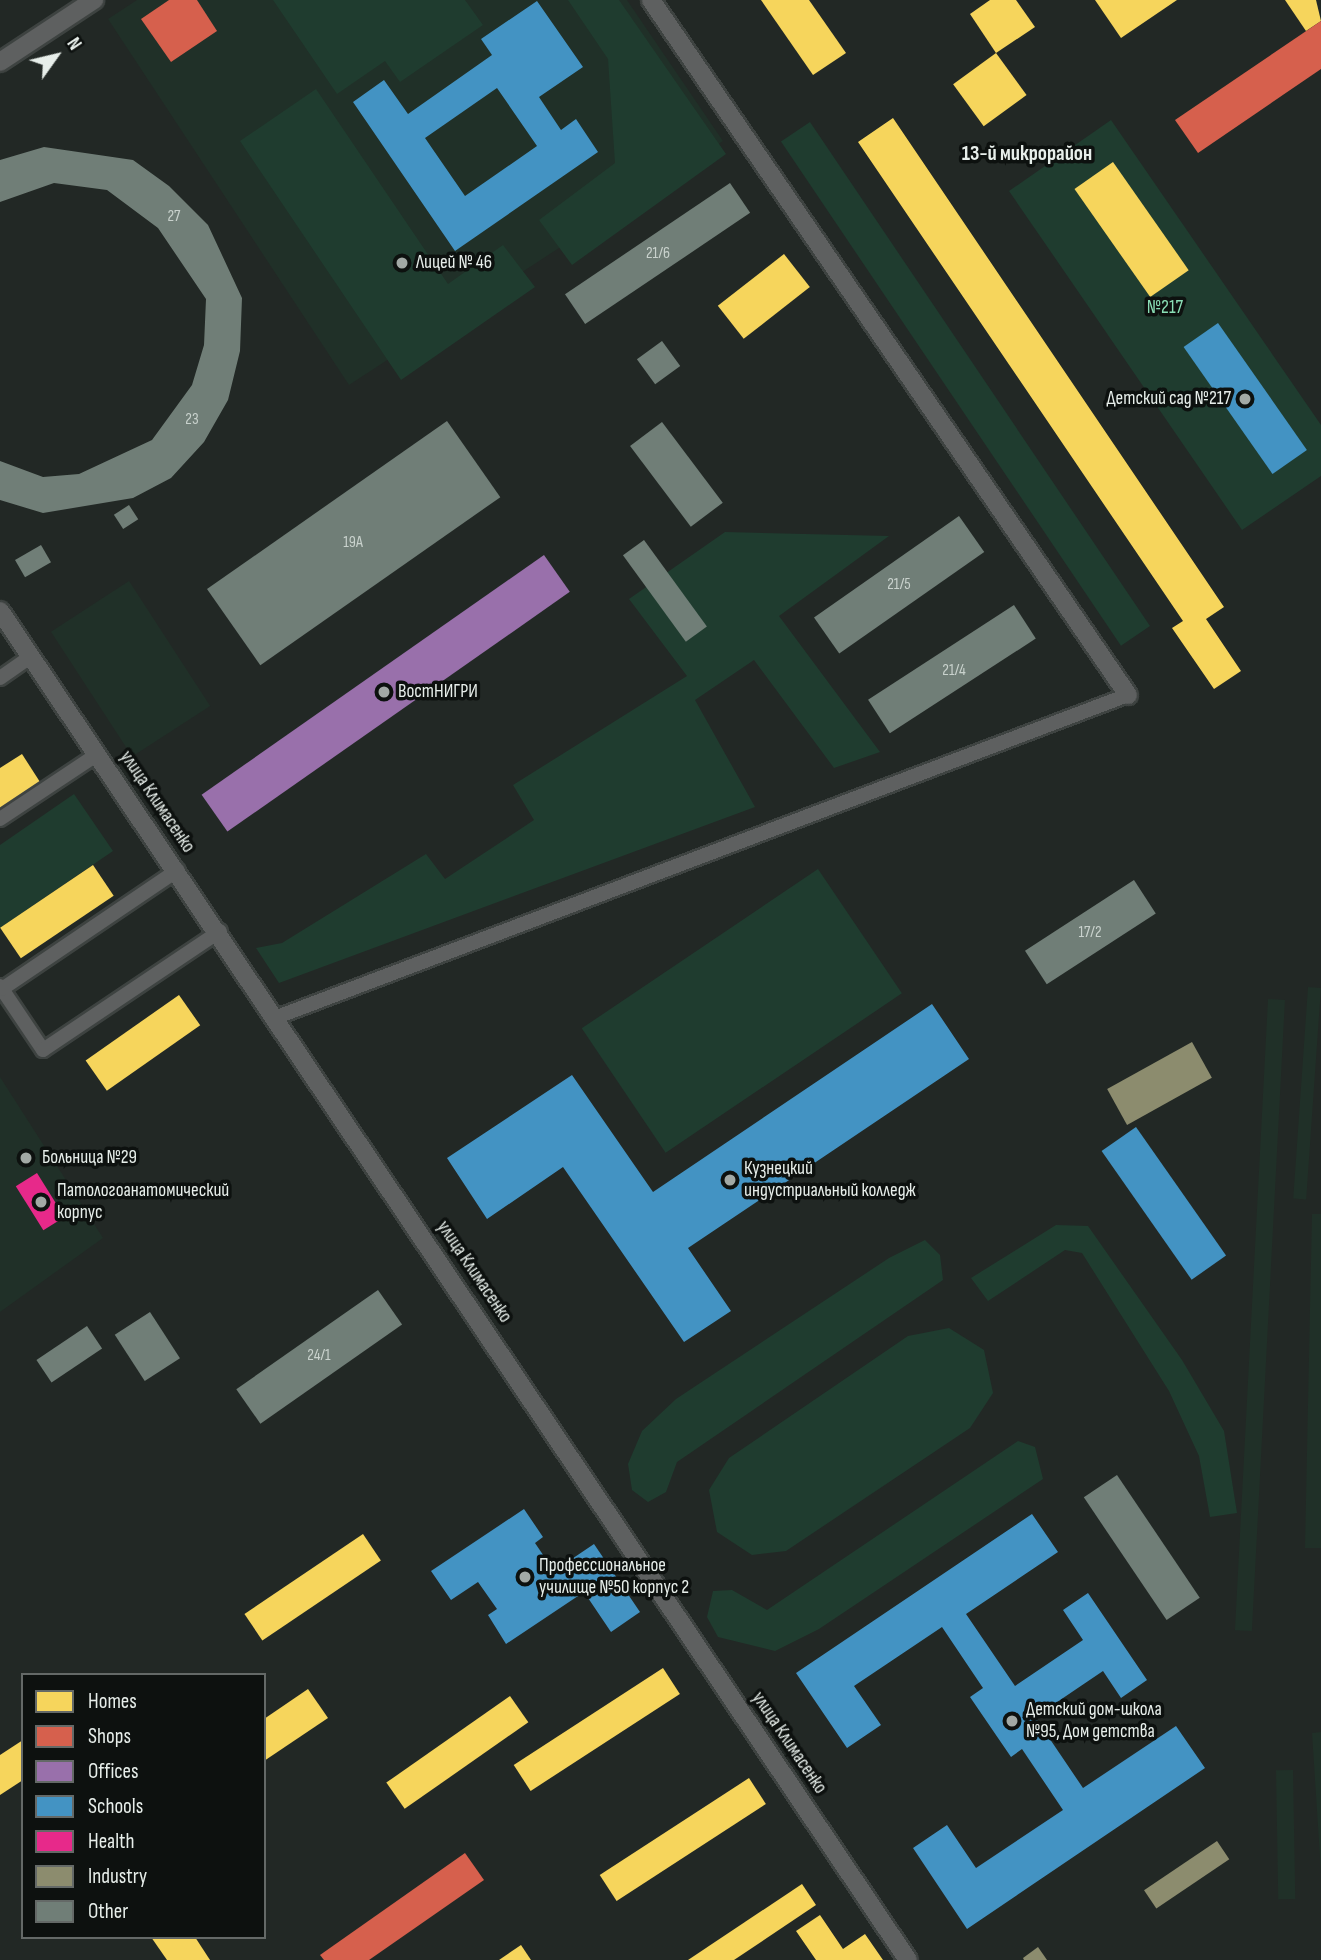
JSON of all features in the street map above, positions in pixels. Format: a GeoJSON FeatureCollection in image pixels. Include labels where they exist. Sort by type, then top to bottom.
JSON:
{"type":"FeatureCollection","features":[{"type":"Feature","properties":{"kind":"street"},"geometry":{"type":"LineString","coordinates":[[0,62],[94,0]]}},
{"type":"Feature","properties":{"kind":"street"},"geometry":{"type":"LineString","coordinates":[[277,1017],[1128,695],[651,0]]}},
{"type":"Feature","properties":{"kind":"street","name":"улица Климасенко"},"geometry":{"type":"LineString","coordinates":[[0,611],[220,931],[908,1960]]}},
{"type":"Feature","properties":{"kind":"street"},"geometry":{"type":"LineString","coordinates":[[0,678],[32,656]]}},
{"type":"Feature","properties":{"kind":"street"},"geometry":{"type":"LineString","coordinates":[[0,819],[98,754]]}},
{"type":"Feature","properties":{"kind":"street"},"geometry":{"type":"LineString","coordinates":[[178,870],[1,987],[43,1050],[220,931]]}},
{"type":"Feature","properties":{"kind":"shaded area","name":"Лицей № 46"},"geometry":{"type":"Polygon","coordinates":[[[137,0],[627,0],[723,141],[349,385],[108,19],[137,0]]]}},
{"type":"Feature","properties":{"kind":"shaded area"},"geometry":{"type":"Polygon","coordinates":[[[129,581],[210,706],[132,757],[51,632],[129,581]]]}},
{"type":"Feature","properties":{"kind":"shaded area"},"geometry":{"type":"Polygon","coordinates":[[[1308,987],[1321,988],[1306,1199],[1293,1198],[1308,987]]]}},
{"type":"Feature","properties":{"kind":"shaded area"},"geometry":{"type":"Polygon","coordinates":[[[1268,999],[1285,1000],[1252,1631],[1235,1630],[1268,999]]]}},
{"type":"Feature","properties":{"kind":"shaded area","name":"Больница №29"},"geometry":{"type":"Polygon","coordinates":[[[0,1077],[103,1238],[0,1312],[0,1077]]]}},
{"type":"Feature","properties":{"kind":"shaded area"},"geometry":{"type":"Polygon","coordinates":[[[1312,1214],[1321,1214],[1321,1548],[1305,1548],[1312,1214]]]}},
{"type":"Feature","properties":{"kind":"shaded area"},"geometry":{"type":"Polygon","coordinates":[[[1321,1732],[1321,1873],[1312,1733],[1321,1732]]]}},
{"type":"Feature","properties":{"kind":"shaded area"},"geometry":{"type":"Polygon","coordinates":[[[1276,1770],[1293,1770],[1295,1899],[1278,1899],[1276,1770]]]}},
{"type":"Feature","properties":{"kind":"green space"},"geometry":{"type":"Polygon","coordinates":[[[273,0],[465,0],[483,25],[400,82],[385,61],[337,94],[273,0]]]}},
{"type":"Feature","properties":{"kind":"green space"},"geometry":{"type":"Polygon","coordinates":[[[568,0],[619,0],[726,154],[572,265],[539,220],[615,163],[608,59],[568,0]]]}},
{"type":"Feature","properties":{"kind":"green space"},"geometry":{"type":"Polygon","coordinates":[[[316,89],[448,284],[503,245],[535,287],[401,380],[240,141],[316,89]]]}},
{"type":"Feature","properties":{"kind":"green space","name":"№217"},"geometry":{"type":"Polygon","coordinates":[[[1111,120],[1321,425],[1321,476],[1242,530],[1009,191],[1111,120]]]}},
{"type":"Feature","properties":{"kind":"green space"},"geometry":{"type":"Polygon","coordinates":[[[810,122],[1150,626],[1121,646],[781,142],[810,122]]]}},
{"type":"Feature","properties":{"kind":"green space"},"geometry":{"type":"Polygon","coordinates":[[[725,532],[889,536],[779,616],[880,752],[834,768],[754,660],[695,700],[755,807],[279,983],[256,948],[282,943],[426,854],[445,879],[534,820],[513,785],[687,676],[629,599],[725,532]]]}},
{"type":"Feature","properties":{"kind":"green space"},"geometry":{"type":"Polygon","coordinates":[[[74,794],[113,851],[0,928],[0,845],[74,794]]]}},
{"type":"Feature","properties":{"kind":"green space"},"geometry":{"type":"Polygon","coordinates":[[[818,869],[902,993],[666,1153],[582,1028],[818,869]]]}},
{"type":"Feature","properties":{"kind":"green space"},"geometry":{"type":"Polygon","coordinates":[[[1056,1225],[1088,1226],[1182,1360],[1224,1431],[1237,1513],[1210,1517],[1199,1456],[1169,1391],[1082,1253],[1065,1250],[988,1301],[971,1278],[1056,1225]]]}},
{"type":"Feature","properties":{"kind":"green space"},"geometry":{"type":"Polygon","coordinates":[[[925,1240],[940,1255],[943,1280],[677,1462],[666,1492],[648,1502],[632,1490],[628,1464],[642,1431],[676,1399],[889,1258],[925,1240]]]}},
{"type":"Feature","properties":{"kind":"green space"},"geometry":{"type":"Polygon","coordinates":[[[949,1328],[984,1350],[993,1393],[970,1428],[786,1551],[752,1555],[717,1532],[709,1490],[729,1458],[908,1336],[949,1328]]]}},
{"type":"Feature","properties":{"kind":"green space"},"geometry":{"type":"Polygon","coordinates":[[[1018,1441],[1035,1447],[1043,1479],[819,1629],[775,1651],[718,1637],[707,1617],[713,1591],[732,1590],[767,1610],[1018,1441]]]}},
{"type":"Feature","properties":{"kind":"building: Homes"},"geometry":{"type":"Polygon","coordinates":[[[761,0],[809,0],[846,53],[813,75],[761,0]]]}},
{"type":"Feature","properties":{"kind":"building: Homes"},"geometry":{"type":"Polygon","coordinates":[[[990,0],[1016,0],[1035,27],[996,53],[970,14],[990,0]]]}},
{"type":"Feature","properties":{"kind":"building: Homes"},"geometry":{"type":"Polygon","coordinates":[[[1095,0],[1177,0],[1121,38],[1095,0]]]}},
{"type":"Feature","properties":{"kind":"building: Homes"},"geometry":{"type":"Polygon","coordinates":[[[1285,0],[1316,0],[1321,21],[1306,31],[1285,0]]]}},
{"type":"Feature","properties":{"kind":"building: Homes"},"geometry":{"type":"Polygon","coordinates":[[[996,53],[1027,95],[984,126],[953,84],[996,53]]]}},
{"type":"Feature","properties":{"kind":"building: Homes"},"geometry":{"type":"Polygon","coordinates":[[[893,118],[1224,607],[1206,619],[1241,671],[1214,689],[1172,628],[1183,621],[858,142],[893,118]]]}},
{"type":"Feature","properties":{"kind":"building: Homes"},"geometry":{"type":"Polygon","coordinates":[[[1113,162],[1189,270],[1150,297],[1074,189],[1113,162]]]}},
{"type":"Feature","properties":{"kind":"building: Homes"},"geometry":{"type":"Polygon","coordinates":[[[784,254],[810,287],[744,339],[718,306],[784,254]]]}},
{"type":"Feature","properties":{"kind":"building: Homes"},"geometry":{"type":"Polygon","coordinates":[[[22,754],[40,782],[0,809],[0,768],[22,754]]]}},
{"type":"Feature","properties":{"kind":"building: Homes"},"geometry":{"type":"Polygon","coordinates":[[[93,865],[114,896],[21,958],[0,928],[93,865]]]}},
{"type":"Feature","properties":{"kind":"building: Homes"},"geometry":{"type":"Polygon","coordinates":[[[179,995],[200,1025],[107,1091],[86,1060],[179,995]]]}},
{"type":"Feature","properties":{"kind":"building: Homes"},"geometry":{"type":"Polygon","coordinates":[[[363,1534],[381,1561],[262,1640],[244,1614],[363,1534]]]}},
{"type":"Feature","properties":{"kind":"building: Homes"},"geometry":{"type":"Polygon","coordinates":[[[663,1668],[680,1694],[531,1791],[514,1765],[663,1668]]]}},
{"type":"Feature","properties":{"kind":"building: Homes"},"geometry":{"type":"Polygon","coordinates":[[[308,1689],[328,1718],[266,1760],[266,1718],[308,1689]]]}},
{"type":"Feature","properties":{"kind":"building: Homes"},"geometry":{"type":"Polygon","coordinates":[[[510,1696],[528,1722],[405,1809],[386,1783],[510,1696]]]}},
{"type":"Feature","properties":{"kind":"building: Homes"},"geometry":{"type":"Polygon","coordinates":[[[21,1741],[21,1781],[0,1795],[0,1755],[21,1741]]]}},
{"type":"Feature","properties":{"kind":"building: Homes"},"geometry":{"type":"Polygon","coordinates":[[[749,1778],[766,1804],[617,1901],[600,1875],[749,1778]]]}},
{"type":"Feature","properties":{"kind":"building: Homes"},"geometry":{"type":"Polygon","coordinates":[[[802,1884],[816,1905],[734,1960],[688,1960],[802,1884]]]}},
{"type":"Feature","properties":{"kind":"building: Homes"},"geometry":{"type":"Polygon","coordinates":[[[820,1915],[843,1949],[865,1934],[883,1960],[816,1960],[796,1931],[820,1915]]]}},
{"type":"Feature","properties":{"kind":"building: Homes"},"geometry":{"type":"Polygon","coordinates":[[[152,1939],[196,1939],[210,1960],[167,1960],[152,1939]]]}},
{"type":"Feature","properties":{"kind":"building: Homes"},"geometry":{"type":"Polygon","coordinates":[[[521,1945],[531,1960],[499,1960],[521,1945]]]}},
{"type":"Feature","properties":{"kind":"building: Shops"},"geometry":{"type":"Polygon","coordinates":[[[169,0],[197,0],[217,31],[171,62],[141,19],[169,0]]]}},
{"type":"Feature","properties":{"kind":"building: Shops"},"geometry":{"type":"Polygon","coordinates":[[[1321,21],[1321,69],[1198,153],[1175,120],[1321,21]]]}},
{"type":"Feature","properties":{"kind":"building: Shops"},"geometry":{"type":"Polygon","coordinates":[[[465,1853],[484,1880],[369,1960],[324,1960],[320,1955],[465,1853]]]}},
{"type":"Feature","properties":{"kind":"building: Offices","name":"ВостНИГРИ"},"geometry":{"type":"Polygon","coordinates":[[[544,555],[570,592],[227,832],[202,795],[544,555]]]}},
{"type":"Feature","properties":{"kind":"building: Schools"},"geometry":{"type":"Polygon","coordinates":[[[537,1],[583,67],[539,97],[561,130],[576,119],[598,152],[455,251],[353,102],[384,80],[408,114],[492,55],[481,39],[537,1]],[[497,88],[425,138],[465,196],[537,146],[497,88]]]}},
{"type":"Feature","properties":{"kind":"building: Schools","name":"Детский сад №217"},"geometry":{"type":"Polygon","coordinates":[[[1218,323],[1307,450],[1272,474],[1184,347],[1218,323]]]}},
{"type":"Feature","properties":{"kind":"building: Schools","name":"Кузнецкий индустриальный колледж"},"geometry":{"type":"Polygon","coordinates":[[[932,1004],[969,1059],[688,1248],[731,1311],[684,1342],[563,1167],[487,1219],[447,1158],[572,1075],[653,1192],[932,1004]]]}},
{"type":"Feature","properties":{"kind":"building: Schools"},"geometry":{"type":"Polygon","coordinates":[[[1136,1127],[1226,1256],[1192,1280],[1102,1151],[1136,1127]]]}},
{"type":"Feature","properties":{"kind":"building: Schools","name":"Профессиональное училище №50 корпус 2"},"geometry":{"type":"Polygon","coordinates":[[[524,1509],[543,1537],[535,1543],[554,1571],[594,1544],[640,1612],[611,1632],[584,1592],[506,1644],[488,1615],[497,1609],[478,1582],[451,1600],[431,1571],[524,1509]]]}},
{"type":"Feature","properties":{"kind":"building: Schools","name":"Детский дом-школа №95, Дом детства"},"geometry":{"type":"Polygon","coordinates":[[[1032,1514],[1058,1552],[966,1614],[1015,1686],[1083,1640],[1063,1610],[1088,1593],[1147,1680],[1121,1698],[1103,1671],[1035,1717],[1083,1788],[1176,1726],[1205,1768],[967,1929],[913,1848],[947,1825],[976,1868],[1063,1810],[1022,1749],[1011,1757],[970,1697],[983,1688],[942,1627],[854,1686],[881,1725],[847,1748],[796,1673],[1032,1514]]]}},
{"type":"Feature","properties":{"kind":"building: Health","name":"Патологоанатомический корпус"},"geometry":{"type":"Polygon","coordinates":[[[37,1173],[65,1217],[43,1230],[16,1186],[37,1173]]]}},
{"type":"Feature","properties":{"kind":"building: Industry"},"geometry":{"type":"Polygon","coordinates":[[[1192,1042],[1212,1078],[1127,1125],[1107,1089],[1192,1042]]]}},
{"type":"Feature","properties":{"kind":"building: Industry"},"geometry":{"type":"Polygon","coordinates":[[[1217,1841],[1229,1859],[1156,1908],[1144,1890],[1217,1841]]]}},
{"type":"Feature","properties":{"kind":"building: Industry"},"geometry":{"type":"Polygon","coordinates":[[[1038,1947],[1047,1960],[1024,1960],[1023,1958],[1038,1947]]]}},
{"type":"Feature","properties":{"kind":"building: Other"},"geometry":{"type":"Polygon","coordinates":[[[44,147],[133,160],[169,186],[208,225],[242,298],[240,351],[228,400],[204,442],[171,478],[133,498],[43,513],[0,500],[0,461],[43,477],[79,474],[152,440],[192,385],[204,345],[206,299],[158,228],[107,190],[54,183],[0,202],[0,160],[44,147]]]}},
{"type":"Feature","properties":{"kind":"building: Other"},"geometry":{"type":"Polygon","coordinates":[[[730,183],[750,213],[585,324],[565,294],[730,183]]]}},
{"type":"Feature","properties":{"kind":"building: Other"},"geometry":{"type":"Polygon","coordinates":[[[662,341],[680,366],[655,384],[637,359],[662,341]]]}},
{"type":"Feature","properties":{"kind":"building: Other"},"geometry":{"type":"Polygon","coordinates":[[[447,421],[500,497],[260,665],[207,589],[447,421]]]}},
{"type":"Feature","properties":{"kind":"building: Other"},"geometry":{"type":"Polygon","coordinates":[[[662,422],[723,503],[691,527],[630,446],[662,422]]]}},
{"type":"Feature","properties":{"kind":"building: Other"},"geometry":{"type":"Polygon","coordinates":[[[129,505],[138,519],[123,529],[114,515],[129,505]]]}},
{"type":"Feature","properties":{"kind":"building: Other"},"geometry":{"type":"Polygon","coordinates":[[[959,516],[984,552],[839,654],[814,618],[959,516]]]}},
{"type":"Feature","properties":{"kind":"building: Other"},"geometry":{"type":"Polygon","coordinates":[[[644,540],[707,627],[686,642],[623,555],[644,540]]]}},
{"type":"Feature","properties":{"kind":"building: Other"},"geometry":{"type":"Polygon","coordinates":[[[41,545],[51,562],[25,577],[15,560],[41,545]]]}},
{"type":"Feature","properties":{"kind":"building: Other"},"geometry":{"type":"Polygon","coordinates":[[[1014,605],[1036,639],[890,733],[868,700],[1014,605]]]}},
{"type":"Feature","properties":{"kind":"building: Other"},"geometry":{"type":"Polygon","coordinates":[[[1134,880],[1156,914],[1047,984],[1025,951],[1134,880]]]}},
{"type":"Feature","properties":{"kind":"building: Other"},"geometry":{"type":"Polygon","coordinates":[[[378,1290],[402,1324],[260,1424],[236,1389],[378,1290]]]}},
{"type":"Feature","properties":{"kind":"building: Other"},"geometry":{"type":"Polygon","coordinates":[[[150,1312],[180,1358],[145,1381],[115,1335],[150,1312]]]}},
{"type":"Feature","properties":{"kind":"building: Other"},"geometry":{"type":"Polygon","coordinates":[[[87,1326],[102,1348],[52,1382],[36,1360],[87,1326]]]}},
{"type":"Feature","properties":{"kind":"building: Other"},"geometry":{"type":"Polygon","coordinates":[[[1117,1475],[1200,1598],[1167,1620],[1084,1497],[1117,1475]]]}},
{"type":"Feature","properties":{"kind":"place","name":"Лицей № 46"},"geometry":{"type":"Point","coordinates":[402,263]}},
{"type":"Feature","properties":{"kind":"place","name":"Детский сад №217"},"geometry":{"type":"Point","coordinates":[1245,399]}},
{"type":"Feature","properties":{"kind":"place","name":"ВостНИГРИ"},"geometry":{"type":"Point","coordinates":[384,692]}},
{"type":"Feature","properties":{"kind":"place","name":"Больница №29"},"geometry":{"type":"Point","coordinates":[26,1158]}},
{"type":"Feature","properties":{"kind":"place","name":"Кузнецкий индустриальный колледж"},"geometry":{"type":"Point","coordinates":[730,1180]}},
{"type":"Feature","properties":{"kind":"place","name":"Патологоанатомический корпус"},"geometry":{"type":"Point","coordinates":[41,1202]}},
{"type":"Feature","properties":{"kind":"place","name":"Профессиональное училище №50 корпус 2"},"geometry":{"type":"Point","coordinates":[525,1577]}},
{"type":"Feature","properties":{"kind":"place","name":"Детский дом-школа №95, Дом детства"},"geometry":{"type":"Point","coordinates":[1012,1721]}},
{"type":"Feature","properties":{"kind":"district","name":"13-й микрорайон"},"geometry":{"type":"Point","coordinates":[1027,154]}}]}
